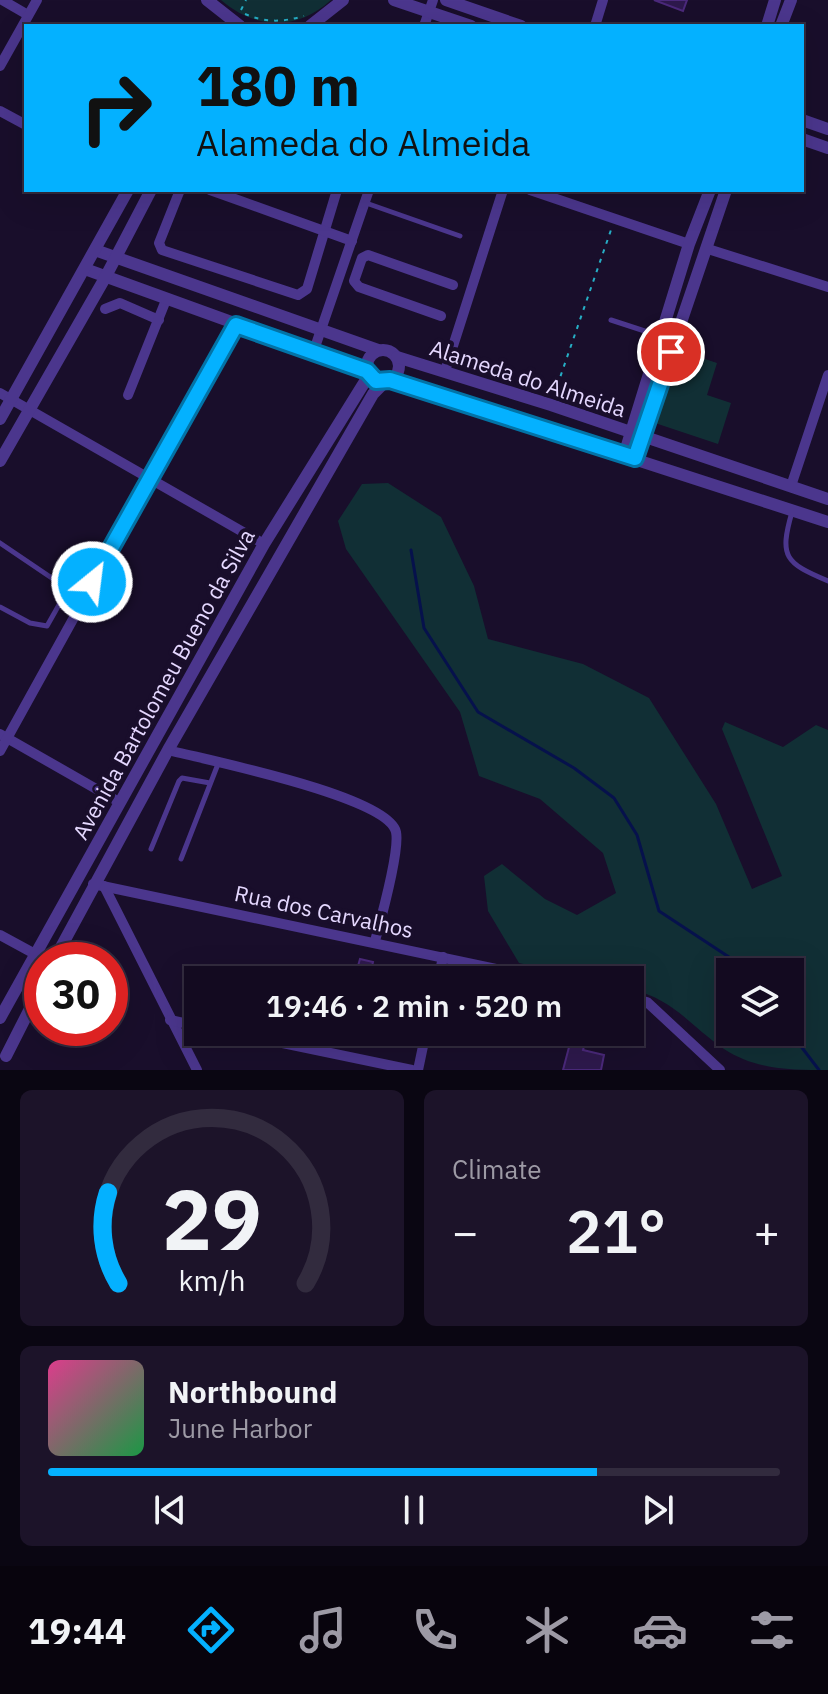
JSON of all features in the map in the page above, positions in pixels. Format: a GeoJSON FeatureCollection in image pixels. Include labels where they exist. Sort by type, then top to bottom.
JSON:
{"type":"FeatureCollection","features":[{"type":"Feature","properties":{"kind":"street"},"geometry":{"type":"LineString","coordinates":[[2,0],[28,15]]}},
{"type":"Feature","properties":{"kind":"street"},"geometry":{"type":"LineString","coordinates":[[0,66],[37,0]]}},
{"type":"Feature","properties":{"kind":"street"},"geometry":{"type":"LineString","coordinates":[[207,0],[219,20],[239,17]]}},
{"type":"Feature","properties":{"kind":"street"},"geometry":{"type":"LineString","coordinates":[[309,20],[343,0]]}},
{"type":"Feature","properties":{"kind":"street"},"geometry":{"type":"LineString","coordinates":[[394,0],[431,6],[467,24]]}},
{"type":"Feature","properties":{"kind":"street"},"geometry":{"type":"LineString","coordinates":[[446,0],[515,24]]}},
{"type":"Feature","properties":{"kind":"street"},"geometry":{"type":"LineString","coordinates":[[596,24],[603,0]]}},
{"type":"Feature","properties":{"kind":"street"},"geometry":{"type":"LineString","coordinates":[[768,24],[775,0]]}},
{"type":"Feature","properties":{"kind":"street"},"geometry":{"type":"LineString","coordinates":[[782,24],[791,0]]}},
{"type":"Feature","properties":{"kind":"street"},"geometry":{"type":"LineString","coordinates":[[0,111],[24,124]]}},
{"type":"Feature","properties":{"kind":"street"},"geometry":{"type":"LineString","coordinates":[[804,121],[828,129]]}},
{"type":"Feature","properties":{"kind":"street"},"geometry":{"type":"LineString","coordinates":[[804,140],[828,148]]}},
{"type":"Feature","properties":{"kind":"street"},"geometry":{"type":"LineString","coordinates":[[0,419],[6,396],[85,269],[127,192]]}},
{"type":"Feature","properties":{"kind":"street"},"geometry":{"type":"LineString","coordinates":[[0,461],[105,278],[150,192]]}},
{"type":"Feature","properties":{"kind":"street"},"geometry":{"type":"LineString","coordinates":[[179,192],[159,243],[162,250],[294,294],[307,289],[336,192]]}},
{"type":"Feature","properties":{"kind":"street"},"geometry":{"type":"LineString","coordinates":[[215,192],[352,241]]}},
{"type":"Feature","properties":{"kind":"street"},"geometry":{"type":"LineString","coordinates":[[313,353],[368,192]]}},
{"type":"Feature","properties":{"kind":"street"},"geometry":{"type":"LineString","coordinates":[[445,371],[502,192]]}},
{"type":"Feature","properties":{"kind":"street"},"geometry":{"type":"LineString","coordinates":[[536,192],[689,244]]}},
{"type":"Feature","properties":{"kind":"street"},"geometry":{"type":"LineString","coordinates":[[636,434],[660,336],[709,192]]}},
{"type":"Feature","properties":{"kind":"street"},"geometry":{"type":"LineString","coordinates":[[629,456],[708,249],[725,192]]}},
{"type":"Feature","properties":{"kind":"street"},"geometry":{"type":"LineString","coordinates":[[708,249],[828,287]]}},
{"type":"Feature","properties":{"kind":"street"},"geometry":{"type":"LineString","coordinates":[[85,269],[388,381],[397,374],[397,357],[388,350],[378,350],[95,250]]}},
{"type":"Feature","properties":{"kind":"street"},"geometry":{"type":"LineString","coordinates":[[441,316],[359,287],[354,281],[362,258],[368,255],[453,285]]}},
{"type":"Feature","properties":{"kind":"street"},"geometry":{"type":"LineString","coordinates":[[344,265],[358,269]]}},
{"type":"Feature","properties":{"kind":"street"},"geometry":{"type":"LineString","coordinates":[[128,395],[166,300]]}},
{"type":"Feature","properties":{"kind":"street"},"geometry":{"type":"LineString","coordinates":[[105,309],[120,303],[159,320]]}},
{"type":"Feature","properties":{"kind":"street"},"geometry":{"type":"LineString","coordinates":[[0,751],[4,736],[236,325]]}},
{"type":"Feature","properties":{"kind":"street"},"geometry":{"type":"LineString","coordinates":[[368,373],[370,355],[378,350]]}},
{"type":"Feature","properties":{"kind":"street","name":"Alameda do Almeida"},"geometry":{"type":"LineString","coordinates":[[397,357],[551,405],[828,499]]}},
{"type":"Feature","properties":{"kind":"street","name":"Avenida Bartolomeu Bueno da Silva"},"geometry":{"type":"LineString","coordinates":[[42,942],[264,544],[368,373]]}},
{"type":"Feature","properties":{"kind":"street"},"geometry":{"type":"LineString","coordinates":[[791,486],[828,375]]}},
{"type":"Feature","properties":{"kind":"street","name":"Alameda do Almeida"},"geometry":{"type":"LineString","coordinates":[[388,381],[828,522]]}},
{"type":"Feature","properties":{"kind":"street","name":"Avenida Bartolomeu Bueno da Silva"},"geometry":{"type":"LineString","coordinates":[[65,942],[98,885],[168,750],[373,394],[388,381]]}},
{"type":"Feature","properties":{"kind":"street"},"geometry":{"type":"LineString","coordinates":[[6,396],[264,544]]}},
{"type":"Feature","properties":{"kind":"street"},"geometry":{"type":"LineString","coordinates":[[4,736],[119,802]]}},
{"type":"Feature","properties":{"kind":"street"},"geometry":{"type":"LineString","coordinates":[[168,750],[348,798],[389,819],[397,836],[375,941]]}},
{"type":"Feature","properties":{"kind":"street"},"geometry":{"type":"LineString","coordinates":[[98,885],[197,1070]]}},
{"type":"Feature","properties":{"kind":"street","name":"Rua dos Carvalhos"},"geometry":{"type":"LineString","coordinates":[[98,885],[484,966]]}},
{"type":"Feature","properties":{"kind":"street"},"geometry":{"type":"LineString","coordinates":[[0,935],[24,948]]}},
{"type":"Feature","properties":{"kind":"street"},"geometry":{"type":"LineString","coordinates":[[441,966],[443,957]]}},
{"type":"Feature","properties":{"kind":"street","name":"Avenida Bartolomeu Bueno da Silva"},"geometry":{"type":"LineString","coordinates":[[0,1018],[24,974]]}},
{"type":"Feature","properties":{"kind":"street"},"geometry":{"type":"LineString","coordinates":[[644,1001],[720,1070]]}},
{"type":"Feature","properties":{"kind":"street"},"geometry":{"type":"LineString","coordinates":[[6,1070],[3,1053],[24,1016]]}},
{"type":"Feature","properties":{"kind":"street"},"geometry":{"type":"LineString","coordinates":[[170,1020],[184,1023]]}},
{"type":"Feature","properties":{"kind":"street"},"geometry":{"type":"LineString","coordinates":[[296,1046],[412,1070]]}},
{"type":"Feature","properties":{"kind":"street"},"geometry":{"type":"LineString","coordinates":[[418,1070],[423,1046]]}},
{"type":"Feature","properties":{"kind":"lane"},"geometry":{"type":"LineString","coordinates":[[365,203],[460,236]]}},
{"type":"Feature","properties":{"kind":"lane"},"geometry":{"type":"LineString","coordinates":[[611,320],[660,336]]}},
{"type":"Feature","properties":{"kind":"lane"},"geometry":{"type":"LineString","coordinates":[[792,510],[784,541],[785,553],[793,564],[828,581]]}},
{"type":"Feature","properties":{"kind":"lane"},"geometry":{"type":"LineString","coordinates":[[0,543],[68,589],[47,626],[30,623],[0,607]]}},
{"type":"Feature","properties":{"kind":"lane"},"geometry":{"type":"LineString","coordinates":[[181,859],[219,763]]}},
{"type":"Feature","properties":{"kind":"lane"},"geometry":{"type":"LineString","coordinates":[[151,849],[179,781],[182,778],[210,783]]}},
{"type":"Feature","properties":{"kind":"path"},"geometry":{"type":"LineString","coordinates":[[246,0],[239,17],[261,21],[309,20]]}},
{"type":"Feature","properties":{"kind":"path"},"geometry":{"type":"LineString","coordinates":[[551,405],[615,219]]}},
{"type":"Feature","properties":{"kind":"green space"},"geometry":{"type":"Polygon","coordinates":[[[221,0],[331,0],[304,17],[276,23],[248,17],[221,0]]]}},
{"type":"Feature","properties":{"kind":"green space"},"geometry":{"type":"Polygon","coordinates":[[[678,350],[717,363],[707,395],[731,403],[718,444],[655,423],[678,350]]]}},
{"type":"Feature","properties":{"kind":"green space"},"geometry":{"type":"Polygon","coordinates":[[[388,483],[441,517],[474,586],[488,639],[583,664],[649,698],[716,804],[752,889],[782,876],[722,729],[725,722],[783,747],[816,725],[828,730],[828,1070],[761,1065],[720,1046],[804,1046],[804,958],[716,958],[716,1043],[670,1006],[644,993],[644,966],[532,966],[519,963],[488,911],[484,876],[502,864],[545,899],[577,915],[616,893],[603,853],[540,799],[479,776],[460,712],[346,549],[338,521],[362,484],[388,483]]]}},
{"type":"Feature","properties":{"kind":"building"},"geometry":{"type":"Polygon","coordinates":[[[654,0],[687,0],[683,11],[654,0]]]}},
{"type":"Feature","properties":{"kind":"building"},"geometry":{"type":"Polygon","coordinates":[[[360,959],[373,962],[372,966],[358,966],[360,959]]]}},
{"type":"Feature","properties":{"kind":"building"},"geometry":{"type":"Polygon","coordinates":[[[569,1046],[584,1046],[583,1050],[604,1055],[601,1070],[563,1070],[569,1046]]]}},
{"type":"Feature","properties":{"kind":"waterway"},"geometry":{"type":"LineString","coordinates":[[411,550],[424,628],[478,712],[574,768],[614,798],[637,835],[659,911],[730,958]]}},
{"type":"Feature","properties":{"kind":"waterway"},"geometry":{"type":"LineString","coordinates":[[801,1046],[819,1070]]}},
{"type":"Feature","properties":{"kind":"route"},"geometry":{"type":"LineString","coordinates":[[92,582],[236,325],[367,371],[376,381],[390,380],[635,458],[671,352]]}}]}
